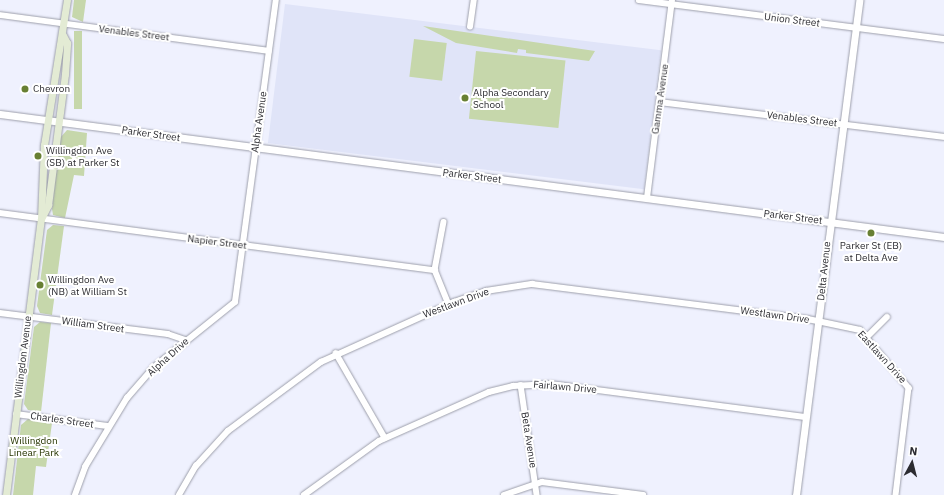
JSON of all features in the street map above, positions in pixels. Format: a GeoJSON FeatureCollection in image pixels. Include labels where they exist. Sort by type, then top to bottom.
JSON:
{"type":"FeatureCollection","features":[{"type":"Feature","properties":{"kind":"main road","name":"Willingdon Avenue"},"geometry":{"type":"LineString","coordinates":[[41,219],[48,205],[66,61],[67,43],[63,35],[67,0]]}},
{"type":"Feature","properties":{"kind":"main road","name":"Willingdon Avenue"},"geometry":{"type":"LineString","coordinates":[[6,495],[41,219],[48,120],[58,41],[63,35]]}},
{"type":"Feature","properties":{"kind":"street","name":"Alpha Avenue"},"geometry":{"type":"LineString","coordinates":[[244,245],[276,0]]}},
{"type":"Feature","properties":{"kind":"street"},"geometry":{"type":"LineString","coordinates":[[470,27],[474,0]]}},
{"type":"Feature","properties":{"kind":"street","name":"Union Street"},"geometry":{"type":"LineString","coordinates":[[639,0],[672,2],[944,39]]}},
{"type":"Feature","properties":{"kind":"street","name":"Delta Avenue"},"geometry":{"type":"LineString","coordinates":[[796,495],[859,0]]}},
{"type":"Feature","properties":{"kind":"street","name":"Gamma Avenue"},"geometry":{"type":"LineString","coordinates":[[647,198],[672,2]]}},
{"type":"Feature","properties":{"kind":"street","name":"Venables Street"},"geometry":{"type":"LineString","coordinates":[[0,15],[269,51]]}},
{"type":"Feature","properties":{"kind":"street","name":"Venables Street"},"geometry":{"type":"LineString","coordinates":[[660,102],[944,137]]}},
{"type":"Feature","properties":{"kind":"street","name":"Parker Street"},"geometry":{"type":"LineString","coordinates":[[0,114],[944,237]]}},
{"type":"Feature","properties":{"kind":"street","name":"Napier Street"},"geometry":{"type":"LineString","coordinates":[[0,213],[435,270]]}},
{"type":"Feature","properties":{"kind":"street"},"geometry":{"type":"LineString","coordinates":[[444,222],[435,270],[449,304]]}},
{"type":"Feature","properties":{"kind":"street","name":"Alpha Drive"},"geometry":{"type":"LineString","coordinates":[[75,495],[107,426],[153,368],[185,340],[235,302],[244,245]]}},
{"type":"Feature","properties":{"kind":"street","name":"Westlawn Drive"},"geometry":{"type":"LineString","coordinates":[[179,495],[196,466],[228,431],[336,354],[449,304],[494,289],[547,285],[818,322]]}},
{"type":"Feature","properties":{"kind":"street","name":"William Street"},"geometry":{"type":"LineString","coordinates":[[0,313],[168,334],[185,340]]}},
{"type":"Feature","properties":{"kind":"street"},"geometry":{"type":"LineString","coordinates":[[867,337],[887,316]]}},
{"type":"Feature","properties":{"kind":"street","name":"Eastlawn Drive"},"geometry":{"type":"LineString","coordinates":[[818,322],[859,329],[909,388],[896,495]]}},
{"type":"Feature","properties":{"kind":"street"},"geometry":{"type":"LineString","coordinates":[[336,354],[385,438]]}},
{"type":"Feature","properties":{"kind":"street","name":"Fairlawn Drive"},"geometry":{"type":"LineString","coordinates":[[304,495],[385,438],[490,392],[520,385],[551,384],[806,417]]}},
{"type":"Feature","properties":{"kind":"street","name":"Beta Avenue"},"geometry":{"type":"LineString","coordinates":[[520,385],[537,495]]}},
{"type":"Feature","properties":{"kind":"street","name":"Charles Street"},"geometry":{"type":"LineString","coordinates":[[16,414],[107,426]]}},
{"type":"Feature","properties":{"kind":"street"},"geometry":{"type":"LineString","coordinates":[[504,495],[535,483],[643,495]]}},
{"type":"Feature","properties":{"kind":"shaded area","name":"Alpha Secondary School"},"geometry":{"type":"Polygon","coordinates":[[[285,4],[661,50],[644,189],[268,143],[285,4]]]}},
{"type":"Feature","properties":{"kind":"green space"},"geometry":{"type":"Polygon","coordinates":[[[74,0],[86,0],[83,22],[72,17],[74,0]]]}},
{"type":"Feature","properties":{"kind":"green space"},"geometry":{"type":"Polygon","coordinates":[[[423,26],[595,51],[589,61],[526,53],[526,50],[518,49],[517,53],[456,43],[423,26]]]}},
{"type":"Feature","properties":{"kind":"green space"},"geometry":{"type":"Polygon","coordinates":[[[74,31],[82,31],[82,109],[74,109],[74,31]]]}},
{"type":"Feature","properties":{"kind":"green space"},"geometry":{"type":"Polygon","coordinates":[[[414,39],[447,43],[442,81],[409,77],[414,39]]]}},
{"type":"Feature","properties":{"kind":"green space"},"geometry":{"type":"Polygon","coordinates":[[[476,51],[566,60],[558,128],[469,119],[476,51]]]}},
{"type":"Feature","properties":{"kind":"green space"},"geometry":{"type":"Polygon","coordinates":[[[67,130],[87,133],[84,176],[74,175],[65,218],[53,215],[52,209],[60,138],[67,130]]]}},
{"type":"Feature","properties":{"kind":"green space"},"geometry":{"type":"Polygon","coordinates":[[[53,225],[64,226],[52,315],[40,313],[37,306],[47,230],[53,225]]]}},
{"type":"Feature","properties":{"kind":"green space","name":"Willingdon Linear Park"},"geometry":{"type":"Polygon","coordinates":[[[40,322],[51,323],[41,412],[28,410],[24,404],[34,327],[40,322]]]}},
{"type":"Feature","properties":{"kind":"green space","name":"Willingdon Linear Park"},"geometry":{"type":"Polygon","coordinates":[[[28,419],[52,423],[46,467],[36,466],[33,495],[13,495],[21,425],[28,419]]]}},
{"type":"Feature","properties":{"kind":"place","name":"Chevron"},"geometry":{"type":"Point","coordinates":[25,89]}},
{"type":"Feature","properties":{"kind":"place","name":"Alpha Secondary School"},"geometry":{"type":"Point","coordinates":[465,98]}},
{"type":"Feature","properties":{"kind":"place","name":"Willingdon Ave (SB) at Parker St"},"geometry":{"type":"Point","coordinates":[38,156]}},
{"type":"Feature","properties":{"kind":"place","name":"Parker St (EB) at Delta Ave"},"geometry":{"type":"Point","coordinates":[871,233]}},
{"type":"Feature","properties":{"kind":"place","name":"Willingdon Ave (NB) at William St"},"geometry":{"type":"Point","coordinates":[40,285]}}]}
